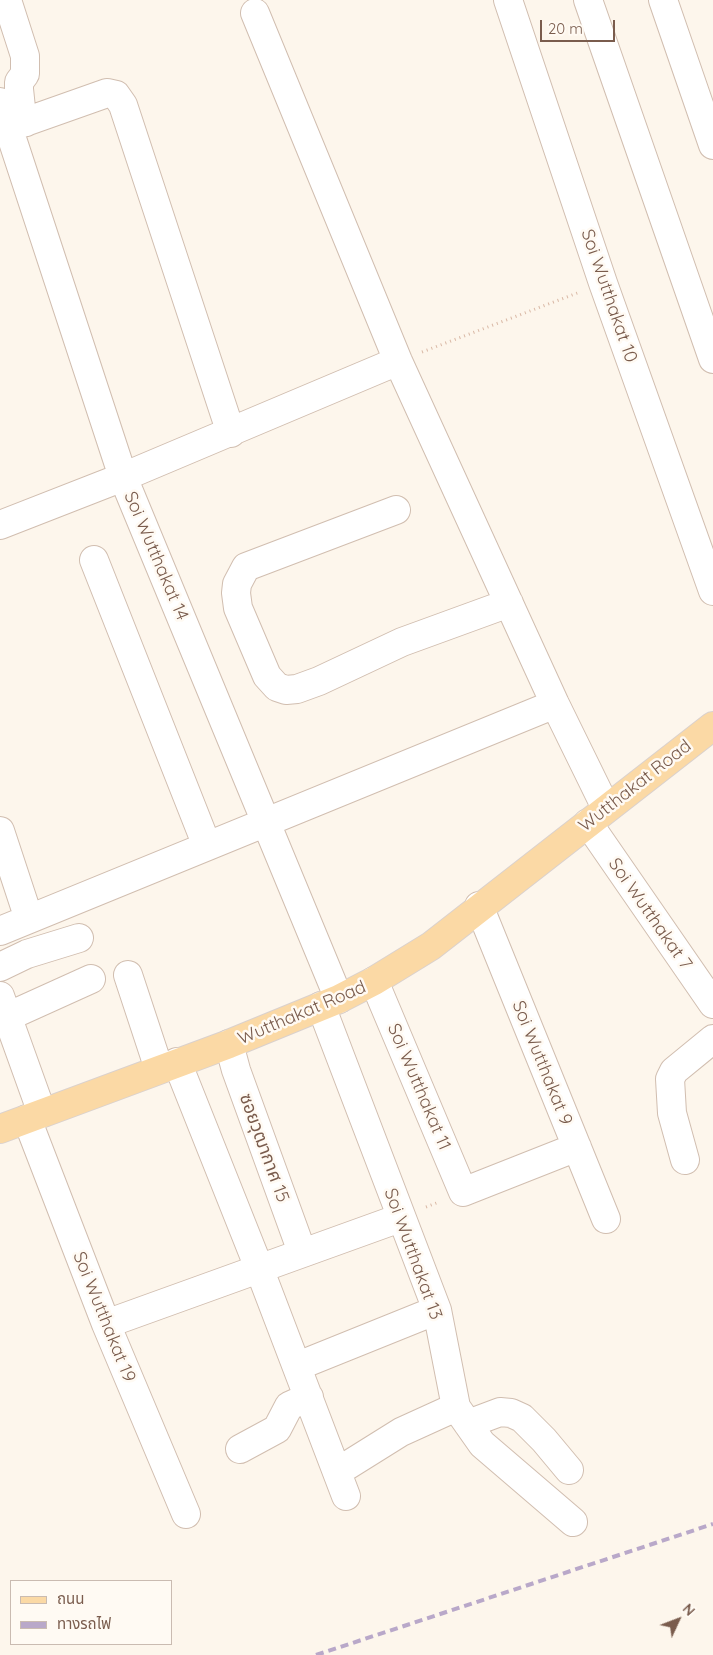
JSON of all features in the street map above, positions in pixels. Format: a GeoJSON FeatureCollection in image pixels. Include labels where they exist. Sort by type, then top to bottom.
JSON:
{"type":"FeatureCollection","features":[{"type":"Feature","properties":{"kind":"main road","name":"Wutthakat Road"},"geometry":{"type":"LineString","coordinates":[[0,1129],[229,1044],[330,1003],[374,981],[430,946],[479,906],[713,726]]}},
{"type":"Feature","properties":{"kind":"street"},"geometry":{"type":"LineString","coordinates":[[7,0],[25,56],[25,74],[19,82],[18,89],[21,108],[17,125]]}},
{"type":"Feature","properties":{"kind":"street","name":"Soi Wutthakat 10"},"geometry":{"type":"LineString","coordinates":[[508,0],[603,283],[713,591]]}},
{"type":"Feature","properties":{"kind":"street"},"geometry":{"type":"LineString","coordinates":[[588,0],[713,360]]}},
{"type":"Feature","properties":{"kind":"street"},"geometry":{"type":"LineString","coordinates":[[663,0],[713,145]]}},
{"type":"Feature","properties":{"kind":"street","name":"Soi Wutthakat 7"},"geometry":{"type":"LineString","coordinates":[[255,13],[398,361],[555,704],[597,815],[713,1004]]}},
{"type":"Feature","properties":{"kind":"street"},"geometry":{"type":"LineString","coordinates":[[17,125],[107,93],[116,95],[123,105],[231,433]]}},
{"type":"Feature","properties":{"kind":"street","name":"Soi Wutthakat 14"},"geometry":{"type":"LineString","coordinates":[[0,102],[17,125],[123,477],[266,822],[330,1003]]}},
{"type":"Feature","properties":{"kind":"street"},"geometry":{"type":"LineString","coordinates":[[0,525],[231,433],[398,361]]}},
{"type":"Feature","properties":{"kind":"street"},"geometry":{"type":"LineString","coordinates":[[396,510],[246,567],[237,584],[238,608],[267,676],[277,687],[286,690],[297,689],[319,681],[402,642],[509,602]]}},
{"type":"Feature","properties":{"kind":"street"},"geometry":{"type":"LineString","coordinates":[[94,560],[207,846]]}},
{"type":"Feature","properties":{"kind":"street"},"geometry":{"type":"LineString","coordinates":[[0,931],[555,704]]}},
{"type":"Feature","properties":{"kind":"street"},"geometry":{"type":"LineString","coordinates":[[0,831],[29,919]]}},
{"type":"Feature","properties":{"kind":"street","name":"Soi Wutthakat 9"},"geometry":{"type":"LineString","coordinates":[[479,906],[606,1219]]}},
{"type":"Feature","properties":{"kind":"street"},"geometry":{"type":"LineString","coordinates":[[0,967],[28,954],[80,938]]}},
{"type":"Feature","properties":{"kind":"street"},"geometry":{"type":"LineString","coordinates":[[128,975],[260,1268],[342,1484],[401,1432],[462,1416],[500,1412],[512,1413],[522,1418],[544,1440],[569,1470]]}},
{"type":"Feature","properties":{"kind":"street"},"geometry":{"type":"LineString","coordinates":[[4,1006],[91,979]]}},
{"type":"Feature","properties":{"kind":"street","name":"Soi Wutthakat 11"},"geometry":{"type":"LineString","coordinates":[[374,981],[463,1192]]}},
{"type":"Feature","properties":{"kind":"street","name":"Soi Wutthakat 13"},"geometry":{"type":"LineString","coordinates":[[330,1003],[400,1218],[437,1310],[462,1416],[482,1444],[573,1522]]}},
{"type":"Feature","properties":{"kind":"street","name":"Soi Wutthakat 19"},"geometry":{"type":"LineString","coordinates":[[4,1006],[34,1116],[106,1324],[186,1514]]}},
{"type":"Feature","properties":{"kind":"street"},"geometry":{"type":"LineString","coordinates":[[684,1160],[672,1113],[670,1079],[674,1071],[713,1039]]}},
{"type":"Feature","properties":{"kind":"street","name":"ซอยวุฒากาศ 15"},"geometry":{"type":"LineString","coordinates":[[229,1044],[236,1070],[302,1252]]}},
{"type":"Feature","properties":{"kind":"street"},"geometry":{"type":"LineString","coordinates":[[463,1192],[577,1147]]}},
{"type":"Feature","properties":{"kind":"street"},"geometry":{"type":"LineString","coordinates":[[106,1324],[400,1218]]}},
{"type":"Feature","properties":{"kind":"street"},"geometry":{"type":"LineString","coordinates":[[298,1366],[437,1310]]}},
{"type":"Feature","properties":{"kind":"street"},"geometry":{"type":"LineString","coordinates":[[240,1449],[277,1429],[289,1406],[309,1397]]}},
{"type":"Feature","properties":{"kind":"path"},"geometry":{"type":"LineString","coordinates":[[398,361],[603,283]]}},
{"type":"Feature","properties":{"kind":"path"},"geometry":{"type":"LineString","coordinates":[[400,1218],[463,1192]]}},
{"type":"Feature","properties":{"kind":"railway"},"geometry":{"type":"LineString","coordinates":[[316,1655],[713,1524]]}}]}
